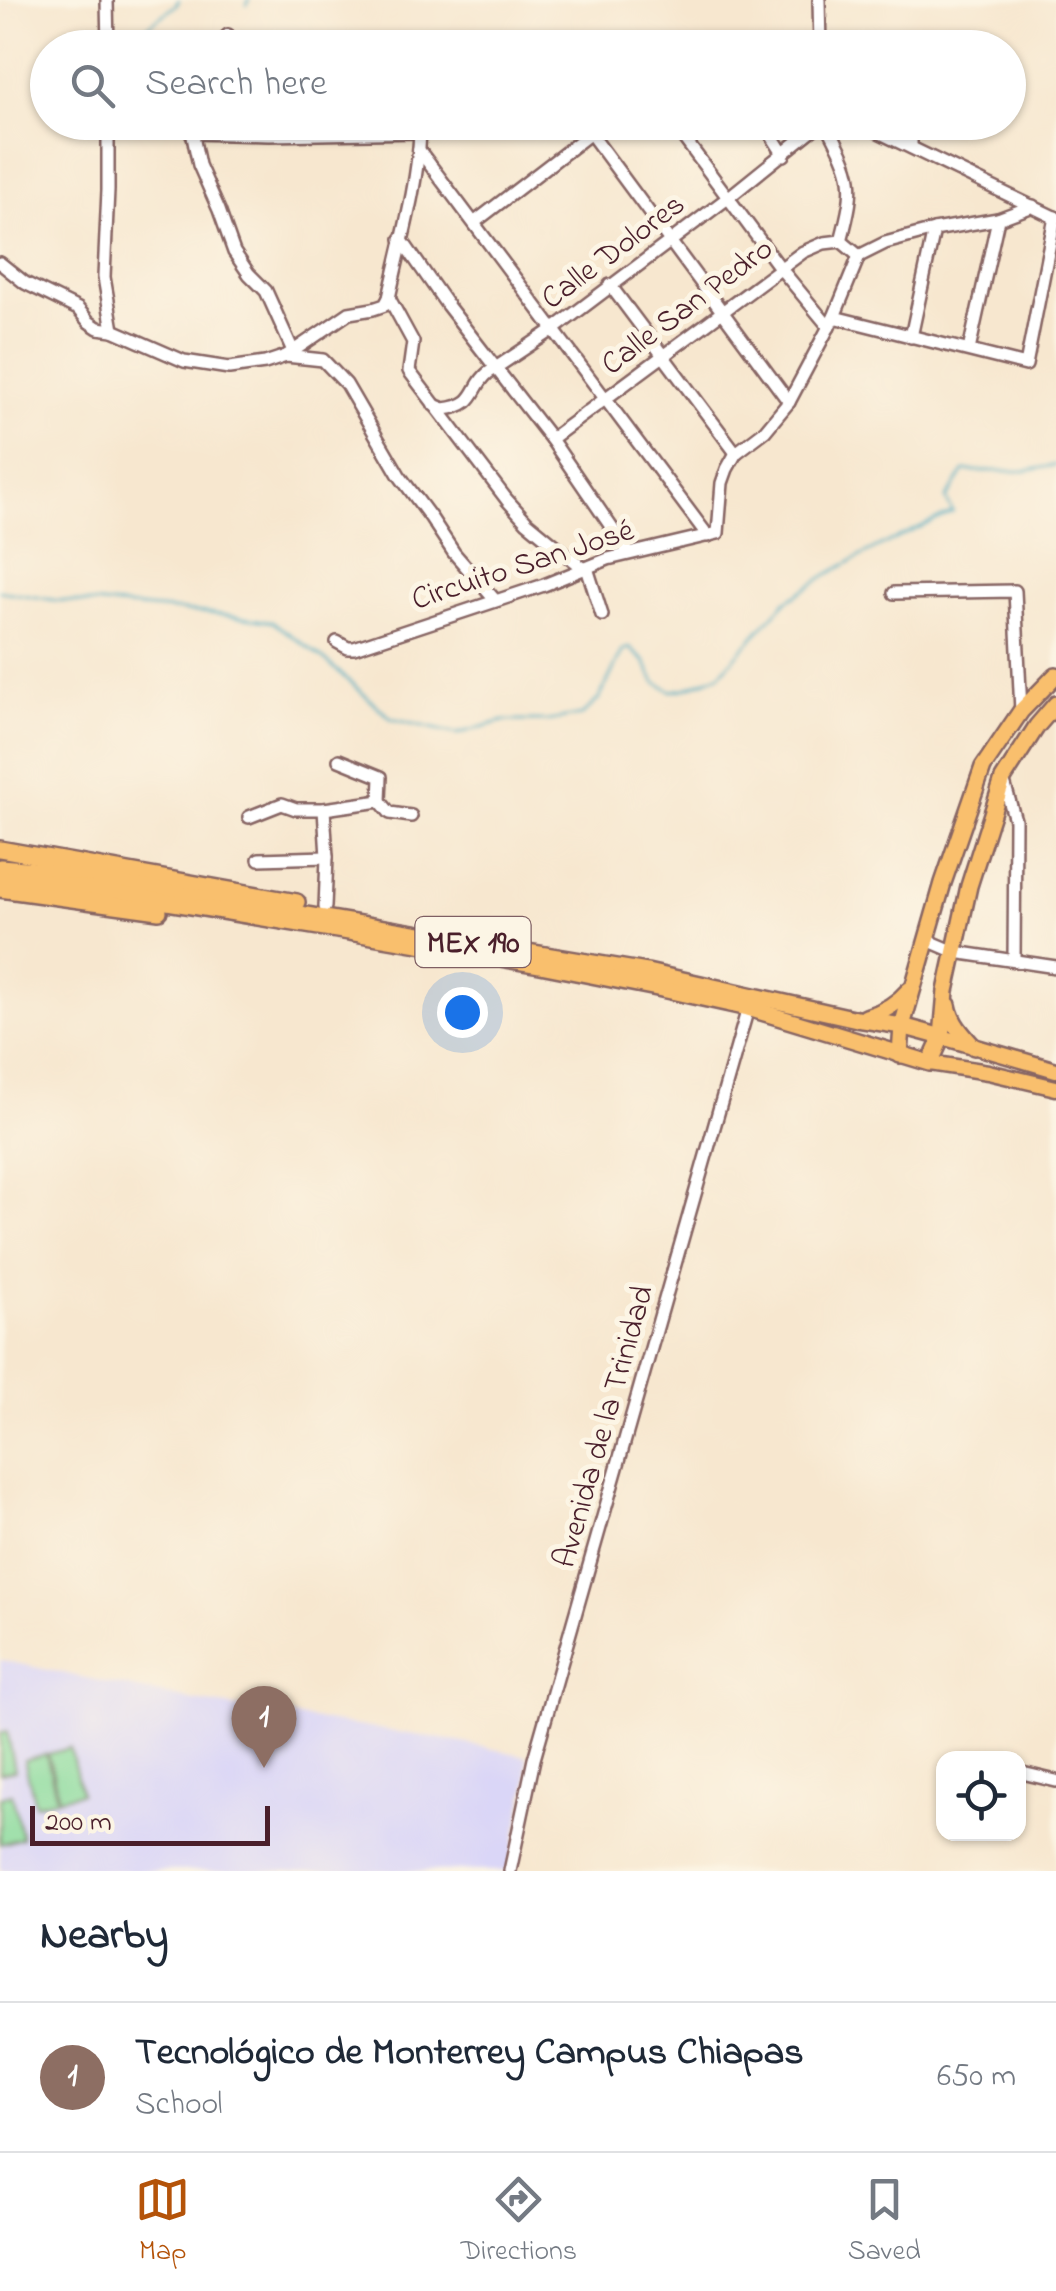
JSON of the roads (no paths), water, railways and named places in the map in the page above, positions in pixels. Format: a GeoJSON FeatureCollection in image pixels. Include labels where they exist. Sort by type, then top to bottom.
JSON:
{"type":"FeatureCollection","features":[{"type":"Feature","properties":{"kind":"highway"},"geometry":{"type":"LineString","coordinates":[[900,1056],[902,1026],[942,882],[982,767],[1020,710],[1056,674]]}},
{"type":"Feature","properties":{"kind":"highway"},"geometry":{"type":"LineString","coordinates":[[930,1063],[942,1036],[946,991],[968,886],[1003,779],[1056,704]]}},
{"type":"Feature","properties":{"kind":"highway","name":"MEX 190"},"geometry":{"type":"LineString","coordinates":[[0,848],[325,908],[346,920]]}},
{"type":"Feature","properties":{"kind":"highway","name":"MEX 190"},"geometry":{"type":"LineString","coordinates":[[0,867],[346,920],[647,972],[930,1063]]}},
{"type":"Feature","properties":{"kind":"highway","name":"MEX 190"},"geometry":{"type":"LineString","coordinates":[[0,878],[236,914],[902,1026],[942,1036]]}},
{"type":"Feature","properties":{"kind":"highway"},"geometry":{"type":"LineString","coordinates":[[0,889],[167,913],[236,914]]}},
{"type":"Feature","properties":{"kind":"highway"},"geometry":{"type":"LineString","coordinates":[[858,1020],[880,1014],[900,1001],[914,983]]}},
{"type":"Feature","properties":{"kind":"highway"},"geometry":{"type":"LineString","coordinates":[[946,991],[959,1032],[974,1047]]}},
{"type":"Feature","properties":{"kind":"main road","name":"MEX 190"},"geometry":{"type":"LineString","coordinates":[[942,1036],[1056,1070]]}},
{"type":"Feature","properties":{"kind":"main road","name":"MEX 190"},"geometry":{"type":"LineString","coordinates":[[930,1063],[1056,1088]]}},
{"type":"Feature","properties":{"kind":"street"},"geometry":{"type":"LineString","coordinates":[[108,0],[108,30]]}},
{"type":"Feature","properties":{"kind":"street"},"geometry":{"type":"LineString","coordinates":[[819,0],[820,30]]}},
{"type":"Feature","properties":{"kind":"street"},"geometry":{"type":"LineString","coordinates":[[108,140],[104,277],[113,330]]}},
{"type":"Feature","properties":{"kind":"street"},"geometry":{"type":"LineString","coordinates":[[193,140],[234,252],[266,291],[289,354]]}},
{"type":"Feature","properties":{"kind":"street"},"geometry":{"type":"LineString","coordinates":[[0,263],[24,283],[78,309],[98,328],[113,330],[184,361],[229,368],[265,363],[289,354],[350,313],[385,305],[402,239],[420,140]]}},
{"type":"Feature","properties":{"kind":"street"},"geometry":{"type":"LineString","coordinates":[[475,222],[582,140]]}},
{"type":"Feature","properties":{"kind":"street"},"geometry":{"type":"LineString","coordinates":[[594,140],[789,402]]}},
{"type":"Feature","properties":{"kind":"street"},"geometry":{"type":"LineString","coordinates":[[686,140],[781,268],[832,322],[1026,365],[1056,218],[898,140]]}},
{"type":"Feature","properties":{"kind":"street"},"geometry":{"type":"LineString","coordinates":[[774,140],[784,155]]}},
{"type":"Feature","properties":{"kind":"street","name":"Calle Dolores"},"geometry":{"type":"LineString","coordinates":[[434,404],[444,409],[465,403],[478,392],[481,379],[554,329],[802,140]]}},
{"type":"Feature","properties":{"kind":"street"},"geometry":{"type":"LineString","coordinates":[[834,140],[851,177],[841,241],[859,256]]}},
{"type":"Feature","properties":{"kind":"street"},"geometry":{"type":"LineString","coordinates":[[911,140],[911,146]]}},
{"type":"Feature","properties":{"kind":"street"},"geometry":{"type":"LineString","coordinates":[[419,150],[713,534]]}},
{"type":"Feature","properties":{"kind":"street"},"geometry":{"type":"LineString","coordinates":[[713,534],[727,469],[736,453],[765,432],[789,402],[832,322],[859,256],[885,243],[998,218],[1033,206]]}},
{"type":"Feature","properties":{"kind":"street"},"geometry":{"type":"LineString","coordinates":[[969,350],[998,218]]}},
{"type":"Feature","properties":{"kind":"street"},"geometry":{"type":"LineString","coordinates":[[911,337],[934,230]]}},
{"type":"Feature","properties":{"kind":"street"},"geometry":{"type":"LineString","coordinates":[[402,239],[629,553]]}},
{"type":"Feature","properties":{"kind":"street","name":"Calle San Pedro"},"geometry":{"type":"LineString","coordinates":[[551,440],[781,268],[814,246],[841,241]]}},
{"type":"Feature","properties":{"kind":"street"},"geometry":{"type":"LineString","coordinates":[[610,285],[736,453]]}},
{"type":"Feature","properties":{"kind":"street"},"geometry":{"type":"LineString","coordinates":[[389,298],[413,342],[409,371],[507,500],[527,522],[585,568],[602,615]]}},
{"type":"Feature","properties":{"kind":"street"},"geometry":{"type":"LineString","coordinates":[[289,354],[322,360],[346,384],[398,475],[454,553],[495,600]]}},
{"type":"Feature","properties":{"kind":"street","name":"Circuito San José"},"geometry":{"type":"LineString","coordinates":[[337,642],[354,648],[629,553],[713,534]]}},
{"type":"Feature","properties":{"kind":"street"},"geometry":{"type":"LineString","coordinates":[[894,594],[1015,590],[1020,710]]}},
{"type":"Feature","properties":{"kind":"street"},"geometry":{"type":"LineString","coordinates":[[338,760],[380,777],[380,801],[390,813],[411,816]]}},
{"type":"Feature","properties":{"kind":"street"},"geometry":{"type":"LineString","coordinates":[[1003,779],[1014,820],[1014,960]]}},
{"type":"Feature","properties":{"kind":"street"},"geometry":{"type":"LineString","coordinates":[[249,817],[282,804],[296,809],[324,809],[380,801]]}},
{"type":"Feature","properties":{"kind":"street"},"geometry":{"type":"LineString","coordinates":[[324,809],[325,908]]}},
{"type":"Feature","properties":{"kind":"street"},"geometry":{"type":"LineString","coordinates":[[259,859],[327,857]]}},
{"type":"Feature","properties":{"kind":"street"},"geometry":{"type":"LineString","coordinates":[[928,936],[954,952],[1056,967]]}},
{"type":"Feature","properties":{"kind":"street","name":"Avenida de la Trinidad"},"geometry":{"type":"LineString","coordinates":[[510,1871],[534,1759],[750,1002]]}},
{"type":"Feature","properties":{"kind":"street"},"geometry":{"type":"LineString","coordinates":[[1026,1774],[1056,1780]]}},
{"type":"Feature","properties":{"kind":"waterway"},"geometry":{"type":"LineString","coordinates":[[142,30],[179,0]]}},
{"type":"Feature","properties":{"kind":"waterway"},"geometry":{"type":"LineString","coordinates":[[247,5],[249,0]]}},
{"type":"Feature","properties":{"kind":"waterway"},"geometry":{"type":"LineString","coordinates":[[0,591],[273,622],[325,660],[392,719],[457,734],[503,721],[548,721],[582,715],[599,699],[623,650],[630,648],[645,662],[655,682],[672,691],[719,675],[785,602],[878,547],[953,512],[946,499],[964,471],[1026,471],[1056,465]]}},
{"type":"Feature","properties":{"kind":"place","name":"Tecnológico de Monterrey Campus Chiapas"},"geometry":{"type":"Point","coordinates":[264,1768]}}]}
